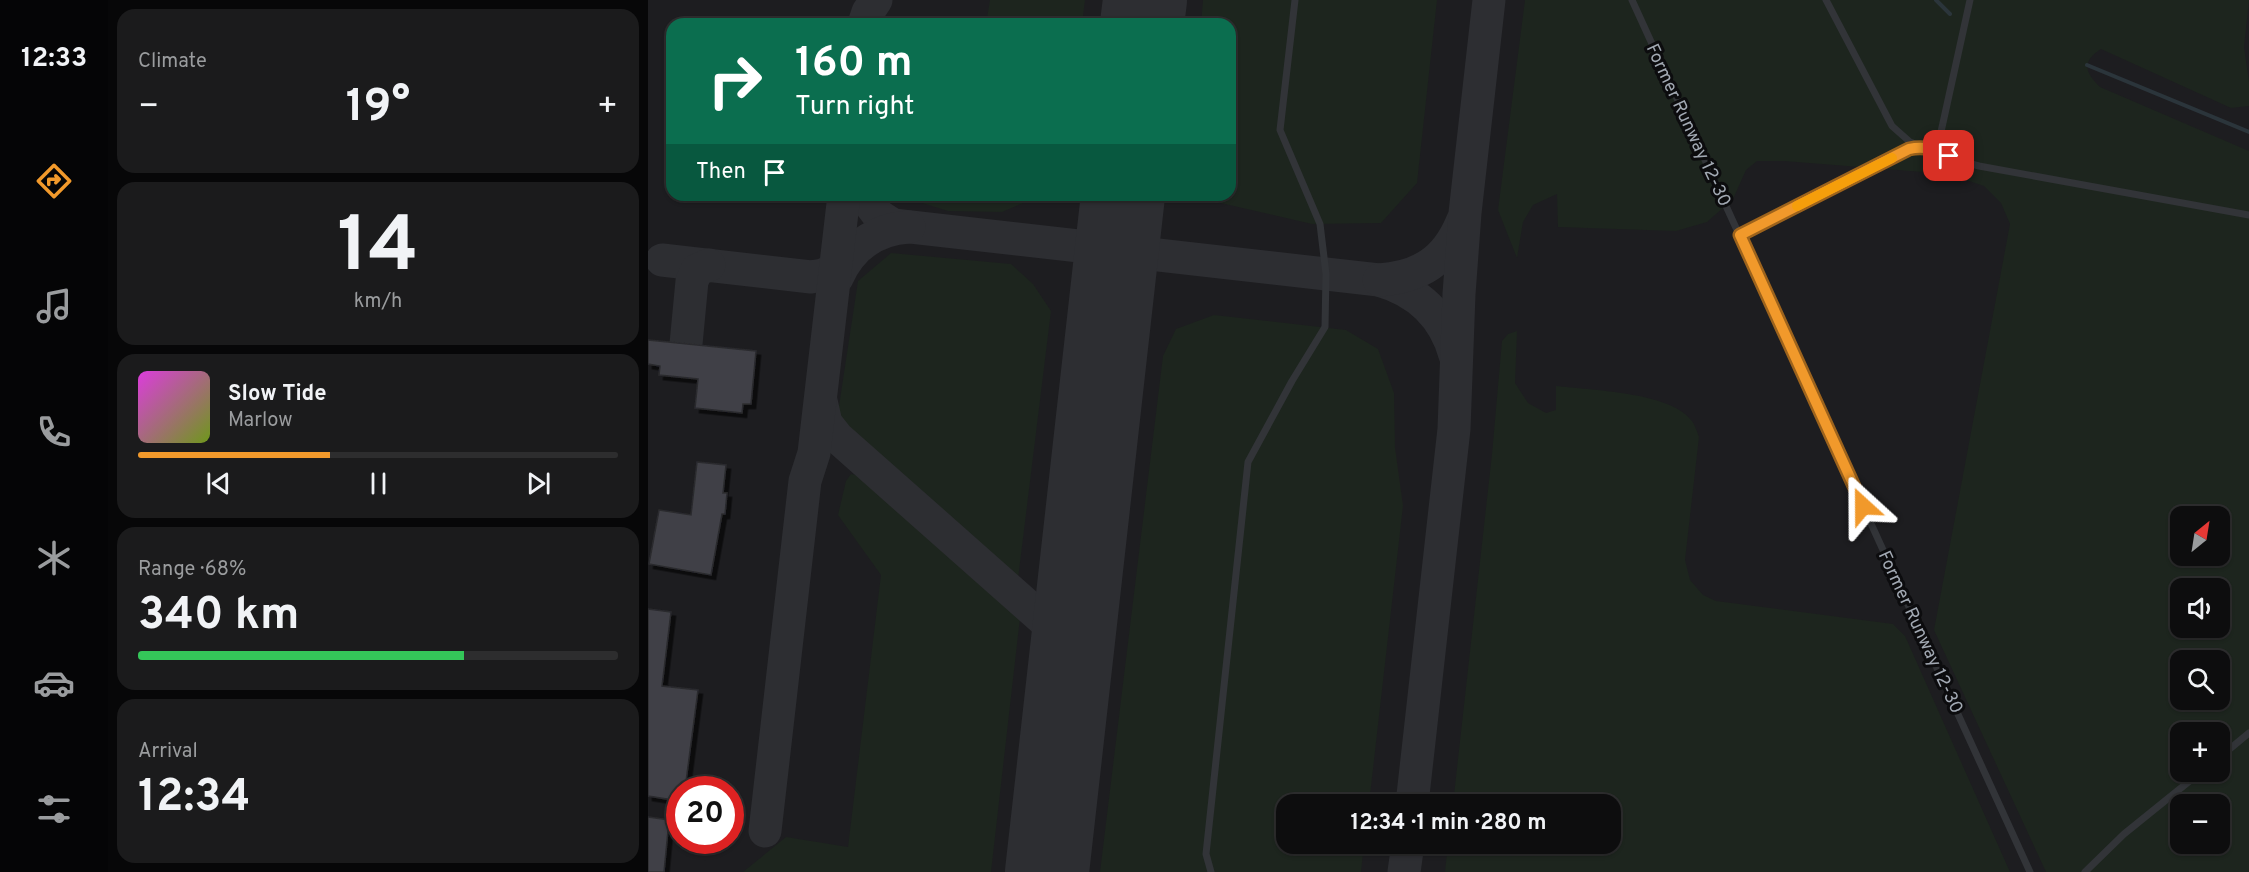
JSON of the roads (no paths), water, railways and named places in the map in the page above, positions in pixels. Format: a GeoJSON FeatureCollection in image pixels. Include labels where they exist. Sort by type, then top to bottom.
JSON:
{"type":"FeatureCollection","features":[{"type":"Feature","properties":{"kind":"lane"},"geometry":{"type":"LineString","coordinates":[[1211,872],[1206,854],[1248,462],[1292,381],[1325,327],[1326,274],[1320,224],[1280,130],[1294,0]]}},
{"type":"Feature","properties":{"kind":"lane","name":"Former Runway 12-30"},"geometry":{"type":"LineString","coordinates":[[1632,0],[2030,872]]}},
{"type":"Feature","properties":{"kind":"lane"},"geometry":{"type":"LineString","coordinates":[[1826,0],[1892,126],[1910,142],[1979,166],[2249,215]]}},
{"type":"Feature","properties":{"kind":"lane"},"geometry":{"type":"LineString","coordinates":[[1937,150],[1970,0]]}},
{"type":"Feature","properties":{"kind":"lane"},"geometry":{"type":"LineString","coordinates":[[1740,235],[1909,149],[1925,148]]}},
{"type":"Feature","properties":{"kind":"lane"},"geometry":{"type":"LineString","coordinates":[[2230,749],[2249,733]]}},
{"type":"Feature","properties":{"kind":"lane"},"geometry":{"type":"LineString","coordinates":[[2085,872],[2124,834],[2188,782]]}},
{"type":"Feature","properties":{"kind":"waterway"},"geometry":{"type":"LineString","coordinates":[[1936,0],[1950,14]]}},
{"type":"Feature","properties":{"kind":"waterway"},"geometry":{"type":"LineString","coordinates":[[2087,65],[2249,132]]}}]}
